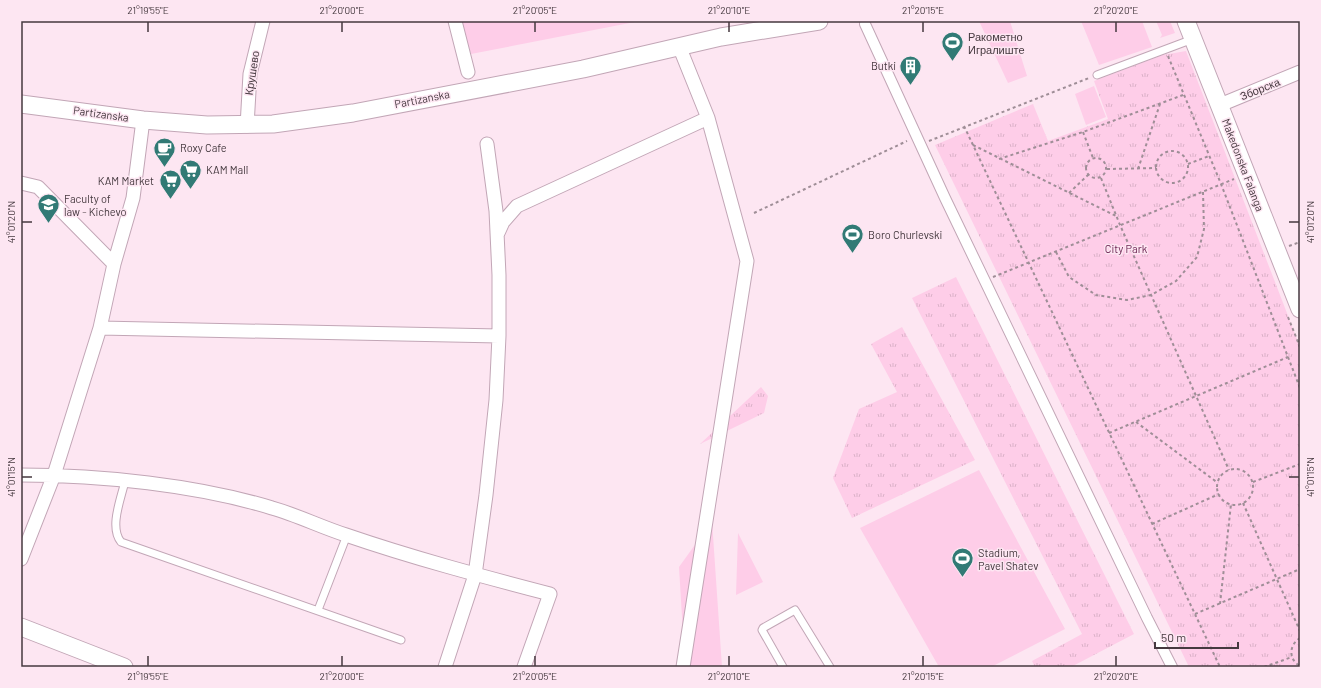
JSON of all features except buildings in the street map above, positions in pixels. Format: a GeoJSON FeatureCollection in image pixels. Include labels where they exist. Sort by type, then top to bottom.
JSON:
{"type":"FeatureCollection","features":[{"type":"Feature","properties":{"kind":"street","name":"Крушево"},"geometry":{"type":"LineString","coordinates":[[247,126],[250,74],[263,21]]}},
{"type":"Feature","properties":{"kind":"street"},"geometry":{"type":"LineString","coordinates":[[455,21],[468,72]]}},
{"type":"Feature","properties":{"kind":"street","name":"Partizanska"},"geometry":{"type":"LineString","coordinates":[[21,104],[143,120],[207,125],[247,126],[296,122],[583,68],[679,46],[761,30],[819,21]]}},
{"type":"Feature","properties":{"kind":"street"},"geometry":{"type":"LineString","coordinates":[[864,24],[1143,611],[1172,667]]}},
{"type":"Feature","properties":{"kind":"street","name":"Makedonska Falanga"},"geometry":{"type":"LineString","coordinates":[[1188,27],[1300,309]]}},
{"type":"Feature","properties":{"kind":"street"},"geometry":{"type":"LineString","coordinates":[[679,46],[708,118],[747,262],[683,667]]}},
{"type":"Feature","properties":{"kind":"street","name":"Зборска"},"geometry":{"type":"LineString","coordinates":[[1220,105],[1300,72]]}},
{"type":"Feature","properties":{"kind":"street"},"geometry":{"type":"LineString","coordinates":[[497,234],[502,222],[517,206],[708,118]]}},
{"type":"Feature","properties":{"kind":"street"},"geometry":{"type":"LineString","coordinates":[[21,559],[54,475],[100,328],[114,264],[133,198],[143,120]]}},
{"type":"Feature","properties":{"kind":"street"},"geometry":{"type":"LineString","coordinates":[[445,667],[475,574],[486,495],[496,400],[499,336],[497,234],[496,211],[487,144]]}},
{"type":"Feature","properties":{"kind":"street"},"geometry":{"type":"LineString","coordinates":[[21,183],[38,187],[114,264]]}},
{"type":"Feature","properties":{"kind":"street"},"geometry":{"type":"LineString","coordinates":[[100,328],[499,336]]}},
{"type":"Feature","properties":{"kind":"street"},"geometry":{"type":"LineString","coordinates":[[21,475],[54,475],[125,481],[196,490],[272,508],[347,536],[475,574],[550,594],[524,667]]}},
{"type":"Feature","properties":{"kind":"street"},"geometry":{"type":"LineString","coordinates":[[21,626],[124,667]]}},
{"type":"Feature","properties":{"kind":"lane"},"geometry":{"type":"LineString","coordinates":[[1097,75],[1165,50],[1188,27]]}},
{"type":"Feature","properties":{"kind":"lane"},"geometry":{"type":"LineString","coordinates":[[125,481],[115,525],[116,535],[121,542],[401,640]]}},
{"type":"Feature","properties":{"kind":"lane"},"geometry":{"type":"LineString","coordinates":[[318,610],[347,536]]}},
{"type":"Feature","properties":{"kind":"lane"},"geometry":{"type":"LineString","coordinates":[[783,667],[763,633],[763,628],[795,610],[798,612],[830,667]]}},
{"type":"Feature","properties":{"kind":"path"},"geometry":{"type":"LineString","coordinates":[[1165,50],[1221,184],[1300,388]]}},
{"type":"Feature","properties":{"kind":"path"},"geometry":{"type":"LineString","coordinates":[[754,213],[918,140],[964,126],[1097,75]]}},
{"type":"Feature","properties":{"kind":"path"},"geometry":{"type":"LineString","coordinates":[[999,159],[1083,132],[1183,95]]}},
{"type":"Feature","properties":{"kind":"path"},"geometry":{"type":"LineString","coordinates":[[1138,168],[1160,104]]}},
{"type":"Feature","properties":{"kind":"path"},"geometry":{"type":"LineString","coordinates":[[964,126],[1220,667]]}},
{"type":"Feature","properties":{"kind":"path"},"geometry":{"type":"LineString","coordinates":[[1083,132],[1093,158]]}},
{"type":"Feature","properties":{"kind":"path"},"geometry":{"type":"LineString","coordinates":[[972,144],[999,159],[1117,216]]}},
{"type":"Feature","properties":{"kind":"path"},"geometry":{"type":"LineString","coordinates":[[1167,152],[1178,152],[1186,159],[1188,164],[1187,175],[1179,182],[1174,183],[1164,181],[1157,173],[1156,168],[1159,158],[1167,152]]}},
{"type":"Feature","properties":{"kind":"path"},"geometry":{"type":"LineString","coordinates":[[1188,164],[1209,156]]}},
{"type":"Feature","properties":{"kind":"path"},"geometry":{"type":"LineString","coordinates":[[1093,158],[1103,160],[1107,169]]}},
{"type":"Feature","properties":{"kind":"path"},"geometry":{"type":"LineString","coordinates":[[1093,158],[1086,165],[1088,175],[1094,179],[1101,178],[1107,169]]}},
{"type":"Feature","properties":{"kind":"path"},"geometry":{"type":"LineString","coordinates":[[1107,169],[1156,168]]}},
{"type":"Feature","properties":{"kind":"path"},"geometry":{"type":"LineString","coordinates":[[985,280],[1028,264],[1247,173]]}},
{"type":"Feature","properties":{"kind":"path"},"geometry":{"type":"LineString","coordinates":[[1069,193],[1088,175]]}},
{"type":"Feature","properties":{"kind":"path"},"geometry":{"type":"LineString","coordinates":[[1101,178],[1120,225],[1229,470]]}},
{"type":"Feature","properties":{"kind":"path"},"geometry":{"type":"LineString","coordinates":[[1056,252],[1069,277],[1096,295],[1127,300],[1151,295],[1176,281],[1197,257],[1204,229],[1203,192]]}},
{"type":"Feature","properties":{"kind":"path"},"geometry":{"type":"LineString","coordinates":[[1286,248],[1300,242]]}},
{"type":"Feature","properties":{"kind":"path"},"geometry":{"type":"LineString","coordinates":[[1109,433],[1288,357]]}},
{"type":"Feature","properties":{"kind":"path"},"geometry":{"type":"LineString","coordinates":[[1136,422],[1218,483]]}},
{"type":"Feature","properties":{"kind":"path"},"geometry":{"type":"LineString","coordinates":[[1253,482],[1300,464]]}},
{"type":"Feature","properties":{"kind":"path"},"geometry":{"type":"LineString","coordinates":[[1235,469],[1246,472],[1253,482],[1252,494],[1243,503],[1231,504],[1226,502],[1219,494],[1218,483],[1224,473],[1229,470],[1235,469]]}},
{"type":"Feature","properties":{"kind":"path"},"geometry":{"type":"LineString","coordinates":[[1152,524],[1219,494]]}},
{"type":"Feature","properties":{"kind":"path"},"geometry":{"type":"LineString","coordinates":[[1243,503],[1300,631]]}},
{"type":"Feature","properties":{"kind":"path"},"geometry":{"type":"LineString","coordinates":[[1220,604],[1231,504]]}},
{"type":"Feature","properties":{"kind":"path"},"geometry":{"type":"LineString","coordinates":[[1195,614],[1300,568]]}},
{"type":"Feature","properties":{"kind":"path"},"geometry":{"type":"LineString","coordinates":[[1300,638],[1292,647],[1292,657],[1300,666]]}},
{"type":"Feature","properties":{"kind":"path"},"geometry":{"type":"LineString","coordinates":[[1264,667],[1292,657]]}},
{"type":"Feature","properties":{"kind":"green space"},"geometry":{"type":"Polygon","coordinates":[[[461,21],[640,21],[471,54],[461,21]]]}},
{"type":"Feature","properties":{"kind":"green space"},"geometry":{"type":"Polygon","coordinates":[[[979,21],[1010,21],[1027,76],[1008,83],[979,21]]]}},
{"type":"Feature","properties":{"kind":"green space"},"geometry":{"type":"Polygon","coordinates":[[[1081,21],[1142,21],[1152,47],[1099,65],[1081,21]]]}},
{"type":"Feature","properties":{"kind":"green space"},"geometry":{"type":"Polygon","coordinates":[[[1156,21],[1170,21],[1175,33],[1160,38],[1162,35],[1156,21]]]}},
{"type":"Feature","properties":{"kind":"green space","name":"City Park"},"geometry":{"type":"Polygon","coordinates":[[[1186,51],[1300,347],[1300,667],[1189,667],[935,145],[1033,104],[1048,141],[1108,119],[1094,81],[1163,55],[1186,51]]]}},
{"type":"Feature","properties":{"kind":"green space"},"geometry":{"type":"Polygon","coordinates":[[[1094,86],[1106,117],[1086,125],[1075,94],[1094,86]]]}},
{"type":"Feature","properties":{"kind":"green space"},"geometry":{"type":"Polygon","coordinates":[[[956,277],[1134,634],[1071,667],[1035,667],[1032,661],[1082,634],[912,298],[956,277]]]}},
{"type":"Feature","properties":{"kind":"green space"},"geometry":{"type":"Polygon","coordinates":[[[902,327],[975,460],[852,518],[833,478],[859,409],[897,392],[871,344],[902,327]]]}},
{"type":"Feature","properties":{"kind":"green space"},"geometry":{"type":"Polygon","coordinates":[[[761,387],[768,396],[764,413],[700,444],[761,387]]]}},
{"type":"Feature","properties":{"kind":"green space","name":"Stadium, Pavel Shatev"},"geometry":{"type":"Polygon","coordinates":[[[979,470],[1065,629],[991,667],[939,667],[860,528],[979,470]]]}},
{"type":"Feature","properties":{"kind":"green space"},"geometry":{"type":"Polygon","coordinates":[[[712,521],[722,667],[685,667],[679,567],[712,521]]]}},
{"type":"Feature","properties":{"kind":"green space"},"geometry":{"type":"Polygon","coordinates":[[[738,533],[763,582],[736,595],[738,533]]]}},
{"type":"Feature","properties":{"kind":"place","name":"Ракометно Игралиште"},"geometry":{"type":"Point","coordinates":[953,62]}},
{"type":"Feature","properties":{"kind":"place","name":"Butki"},"geometry":{"type":"Point","coordinates":[911,86]}},
{"type":"Feature","properties":{"kind":"place","name":"Roxy Cafe"},"geometry":{"type":"Point","coordinates":[164,168]}},
{"type":"Feature","properties":{"kind":"place","name":"KAM Mall"},"geometry":{"type":"Point","coordinates":[191,190]}},
{"type":"Feature","properties":{"kind":"place","name":"KAM Market"},"geometry":{"type":"Point","coordinates":[170,200]}},
{"type":"Feature","properties":{"kind":"place","name":"Faculty of law - Kichevo"},"geometry":{"type":"Point","coordinates":[49,224]}},
{"type":"Feature","properties":{"kind":"place","name":"Boro Churlevski"},"geometry":{"type":"Point","coordinates":[853,254]}},
{"type":"Feature","properties":{"kind":"place","name":"Stadium, Pavel Shatev"},"geometry":{"type":"Point","coordinates":[963,578]}}]}
